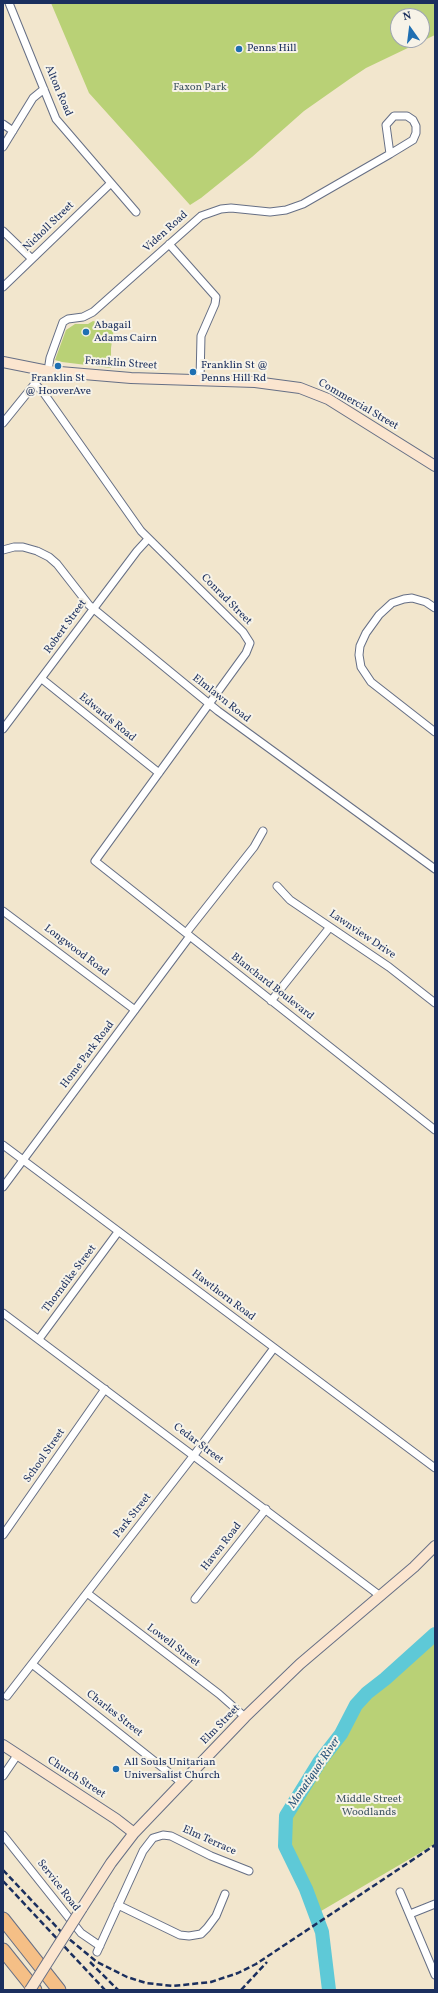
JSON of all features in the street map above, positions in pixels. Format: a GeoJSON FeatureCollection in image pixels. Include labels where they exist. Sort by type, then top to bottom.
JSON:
{"type":"FeatureCollection","features":[{"type":"Feature","properties":{"kind":"highway"},"geometry":{"type":"LineString","coordinates":[[3,1919],[59,1990]]}},
{"type":"Feature","properties":{"kind":"highway"},"geometry":{"type":"LineString","coordinates":[[3,1950],[35,1990]]}},
{"type":"Feature","properties":{"kind":"main road","name":"Franklin Street"},"geometry":{"type":"LineString","coordinates":[[3,362],[44,371],[238,381]]}},
{"type":"Feature","properties":{"kind":"main road","name":"Commercial Street"},"geometry":{"type":"LineString","coordinates":[[238,381],[286,385],[318,394],[435,466]]}},
{"type":"Feature","properties":{"kind":"main road","name":"Elm Street"},"geometry":{"type":"LineString","coordinates":[[30,1990],[111,1863],[134,1833],[245,1717],[306,1659],[379,1595],[414,1567],[435,1546]]}},
{"type":"Feature","properties":{"kind":"main road","name":"Church Street"},"geometry":{"type":"LineString","coordinates":[[3,1745],[116,1819],[134,1833]]}},
{"type":"Feature","properties":{"kind":"street","name":"Alton Road"},"geometry":{"type":"LineString","coordinates":[[9,3],[59,123],[136,212]]}},
{"type":"Feature","properties":{"kind":"street"},"geometry":{"type":"LineString","coordinates":[[3,147],[33,98],[44,89]]}},
{"type":"Feature","properties":{"kind":"street","name":"Viden Road"},"geometry":{"type":"LineString","coordinates":[[44,371],[63,322],[68,319],[83,317],[93,312],[197,219],[210,212],[226,208],[264,212],[292,209],[308,202],[390,154],[410,142],[416,133],[415,123],[407,116],[394,116],[388,122],[386,128],[390,154]]}},
{"type":"Feature","properties":{"kind":"street"},"geometry":{"type":"LineString","coordinates":[[3,124],[13,131]]}},
{"type":"Feature","properties":{"kind":"street","name":"Nicholl Street"},"geometry":{"type":"LineString","coordinates":[[3,288],[111,183]]}},
{"type":"Feature","properties":{"kind":"street"},"geometry":{"type":"LineString","coordinates":[[3,231],[32,259]]}},
{"type":"Feature","properties":{"kind":"street"},"geometry":{"type":"LineString","coordinates":[[169,244],[216,297],[215,304],[201,336],[200,380]]}},
{"type":"Feature","properties":{"kind":"street"},"geometry":{"type":"LineString","coordinates":[[3,423],[44,371]]}},
{"type":"Feature","properties":{"kind":"street","name":"Conrad Street"},"geometry":{"type":"LineString","coordinates":[[35,384],[43,392],[148,539],[243,632],[249,640],[248,650],[95,861]]}},
{"type":"Feature","properties":{"kind":"street","name":"Robert Street"},"geometry":{"type":"LineString","coordinates":[[3,729],[137,551],[148,539]]}},
{"type":"Feature","properties":{"kind":"street","name":"Elmlawn Road"},"geometry":{"type":"LineString","coordinates":[[3,550],[14,547],[23,547],[45,554],[58,564],[82,598],[93,609],[209,704],[435,869]]}},
{"type":"Feature","properties":{"kind":"street"},"geometry":{"type":"LineString","coordinates":[[435,608],[426,602],[412,598],[392,603],[383,611],[366,633],[360,646],[359,655],[361,667],[371,682],[435,732]]}},
{"type":"Feature","properties":{"kind":"street","name":"Edwards Road"},"geometry":{"type":"LineString","coordinates":[[42,679],[159,773]]}},
{"type":"Feature","properties":{"kind":"street","name":"Home Park Road"},"geometry":{"type":"LineString","coordinates":[[3,1187],[135,1010],[188,935],[254,847],[263,831]]}},
{"type":"Feature","properties":{"kind":"street","name":"Blanchard Boulevard"},"geometry":{"type":"LineString","coordinates":[[95,861],[435,1130]]}},
{"type":"Feature","properties":{"kind":"street","name":"Lawnview Drive"},"geometry":{"type":"LineString","coordinates":[[277,886],[287,897],[389,967],[435,1004]]}},
{"type":"Feature","properties":{"kind":"street","name":"Longwood Road"},"geometry":{"type":"LineString","coordinates":[[3,911],[135,1010]]}},
{"type":"Feature","properties":{"kind":"street"},"geometry":{"type":"LineString","coordinates":[[271,1001],[330,926]]}},
{"type":"Feature","properties":{"kind":"street","name":"Hawthorn Road"},"geometry":{"type":"LineString","coordinates":[[3,1145],[433,1466]]}},
{"type":"Feature","properties":{"kind":"street","name":"Thorndike Street"},"geometry":{"type":"LineString","coordinates":[[39,1339],[118,1232]]}},
{"type":"Feature","properties":{"kind":"street","name":"Cedar Street"},"geometry":{"type":"LineString","coordinates":[[3,1313],[194,1454],[379,1595]]}},
{"type":"Feature","properties":{"kind":"street","name":"Park Street"},"geometry":{"type":"LineString","coordinates":[[7,1696],[274,1348]]}},
{"type":"Feature","properties":{"kind":"street","name":"School Street"},"geometry":{"type":"LineString","coordinates":[[3,1535],[105,1388]]}},
{"type":"Feature","properties":{"kind":"street","name":"Haven Road"},"geometry":{"type":"LineString","coordinates":[[195,1599],[266,1509]]}},
{"type":"Feature","properties":{"kind":"street","name":"Lowell Street"},"geometry":{"type":"LineString","coordinates":[[87,1593],[219,1694],[245,1717]]}},
{"type":"Feature","properties":{"kind":"street","name":"Charles Street"},"geometry":{"type":"LineString","coordinates":[[32,1664],[182,1783]]}},
{"type":"Feature","properties":{"kind":"street"},"geometry":{"type":"LineString","coordinates":[[3,1776],[18,1754]]}},
{"type":"Feature","properties":{"kind":"street","name":"Service Road"},"geometry":{"type":"LineString","coordinates":[[3,1835],[81,1933],[98,1949],[118,1905]]}},
{"type":"Feature","properties":{"kind":"street","name":"Elm Terrace"},"geometry":{"type":"LineString","coordinates":[[118,1905],[145,1846],[150,1839],[159,1836],[171,1836],[215,1857],[250,1871]]}},
{"type":"Feature","properties":{"kind":"street"},"geometry":{"type":"LineString","coordinates":[[400,1892],[435,1974]]}},
{"type":"Feature","properties":{"kind":"street"},"geometry":{"type":"LineString","coordinates":[[118,1905],[180,1935],[189,1936],[201,1934],[216,1916],[225,1894]]}},
{"type":"Feature","properties":{"kind":"street"},"geometry":{"type":"LineString","coordinates":[[410,1914],[435,1904]]}},
{"type":"Feature","properties":{"kind":"green space","name":"Faxon Park"},"geometry":{"type":"Polygon","coordinates":[[[51,3],[435,3],[435,35],[430,37],[430,8],[390,8],[390,48],[408,48],[366,68],[304,111],[252,157],[190,205],[89,93],[51,3]]]}},
{"type":"Feature","properties":{"kind":"green space"},"geometry":{"type":"Polygon","coordinates":[[[93,321],[114,328],[111,348],[111,368],[55,360],[66,330],[75,324],[88,324],[93,321]]]}},
{"type":"Feature","properties":{"kind":"green space","name":"Middle Street Woodlands"},"geometry":{"type":"Polygon","coordinates":[[[435,1635],[435,1844],[316,1914],[297,1869],[289,1856],[284,1836],[286,1816],[320,1761],[367,1693],[435,1635]]]}},
{"type":"Feature","properties":{"kind":"waterway","name":"Monatiquot River"},"geometry":{"type":"LineString","coordinates":[[329,1990],[322,1932],[306,1889],[285,1846],[286,1816],[320,1761],[341,1734],[356,1705],[367,1693],[385,1679],[435,1634]]}},
{"type":"Feature","properties":{"kind":"railway"},"geometry":{"type":"LineString","coordinates":[[63,1934],[97,1962],[127,1977],[146,1983],[173,1986],[211,1982],[238,1973],[256,1964],[435,1845]]}},
{"type":"Feature","properties":{"kind":"railway"},"geometry":{"type":"LineString","coordinates":[[3,1870],[66,1937]]}},
{"type":"Feature","properties":{"kind":"railway"},"geometry":{"type":"LineString","coordinates":[[3,1881],[105,1990]]}},
{"type":"Feature","properties":{"kind":"railway"},"geometry":{"type":"LineString","coordinates":[[90,1962],[118,1990]]}},
{"type":"Feature","properties":{"kind":"railway"},"geometry":{"type":"LineString","coordinates":[[241,1990],[267,1962]]}},
{"type":"Feature","properties":{"kind":"place","name":"Penns Hill"},"geometry":{"type":"Point","coordinates":[239,49]}},
{"type":"Feature","properties":{"kind":"place","name":"Abagail Adams Cairn"},"geometry":{"type":"Point","coordinates":[86,332]}},
{"type":"Feature","properties":{"kind":"place","name":"Franklin St @ HooverAve"},"geometry":{"type":"Point","coordinates":[58,366]}},
{"type":"Feature","properties":{"kind":"place","name":"Franklin St @ Penns Hill Rd"},"geometry":{"type":"Point","coordinates":[193,372]}},
{"type":"Feature","properties":{"kind":"place","name":"All Souls Unitarian Universalist Church"},"geometry":{"type":"Point","coordinates":[116,1769]}}]}
